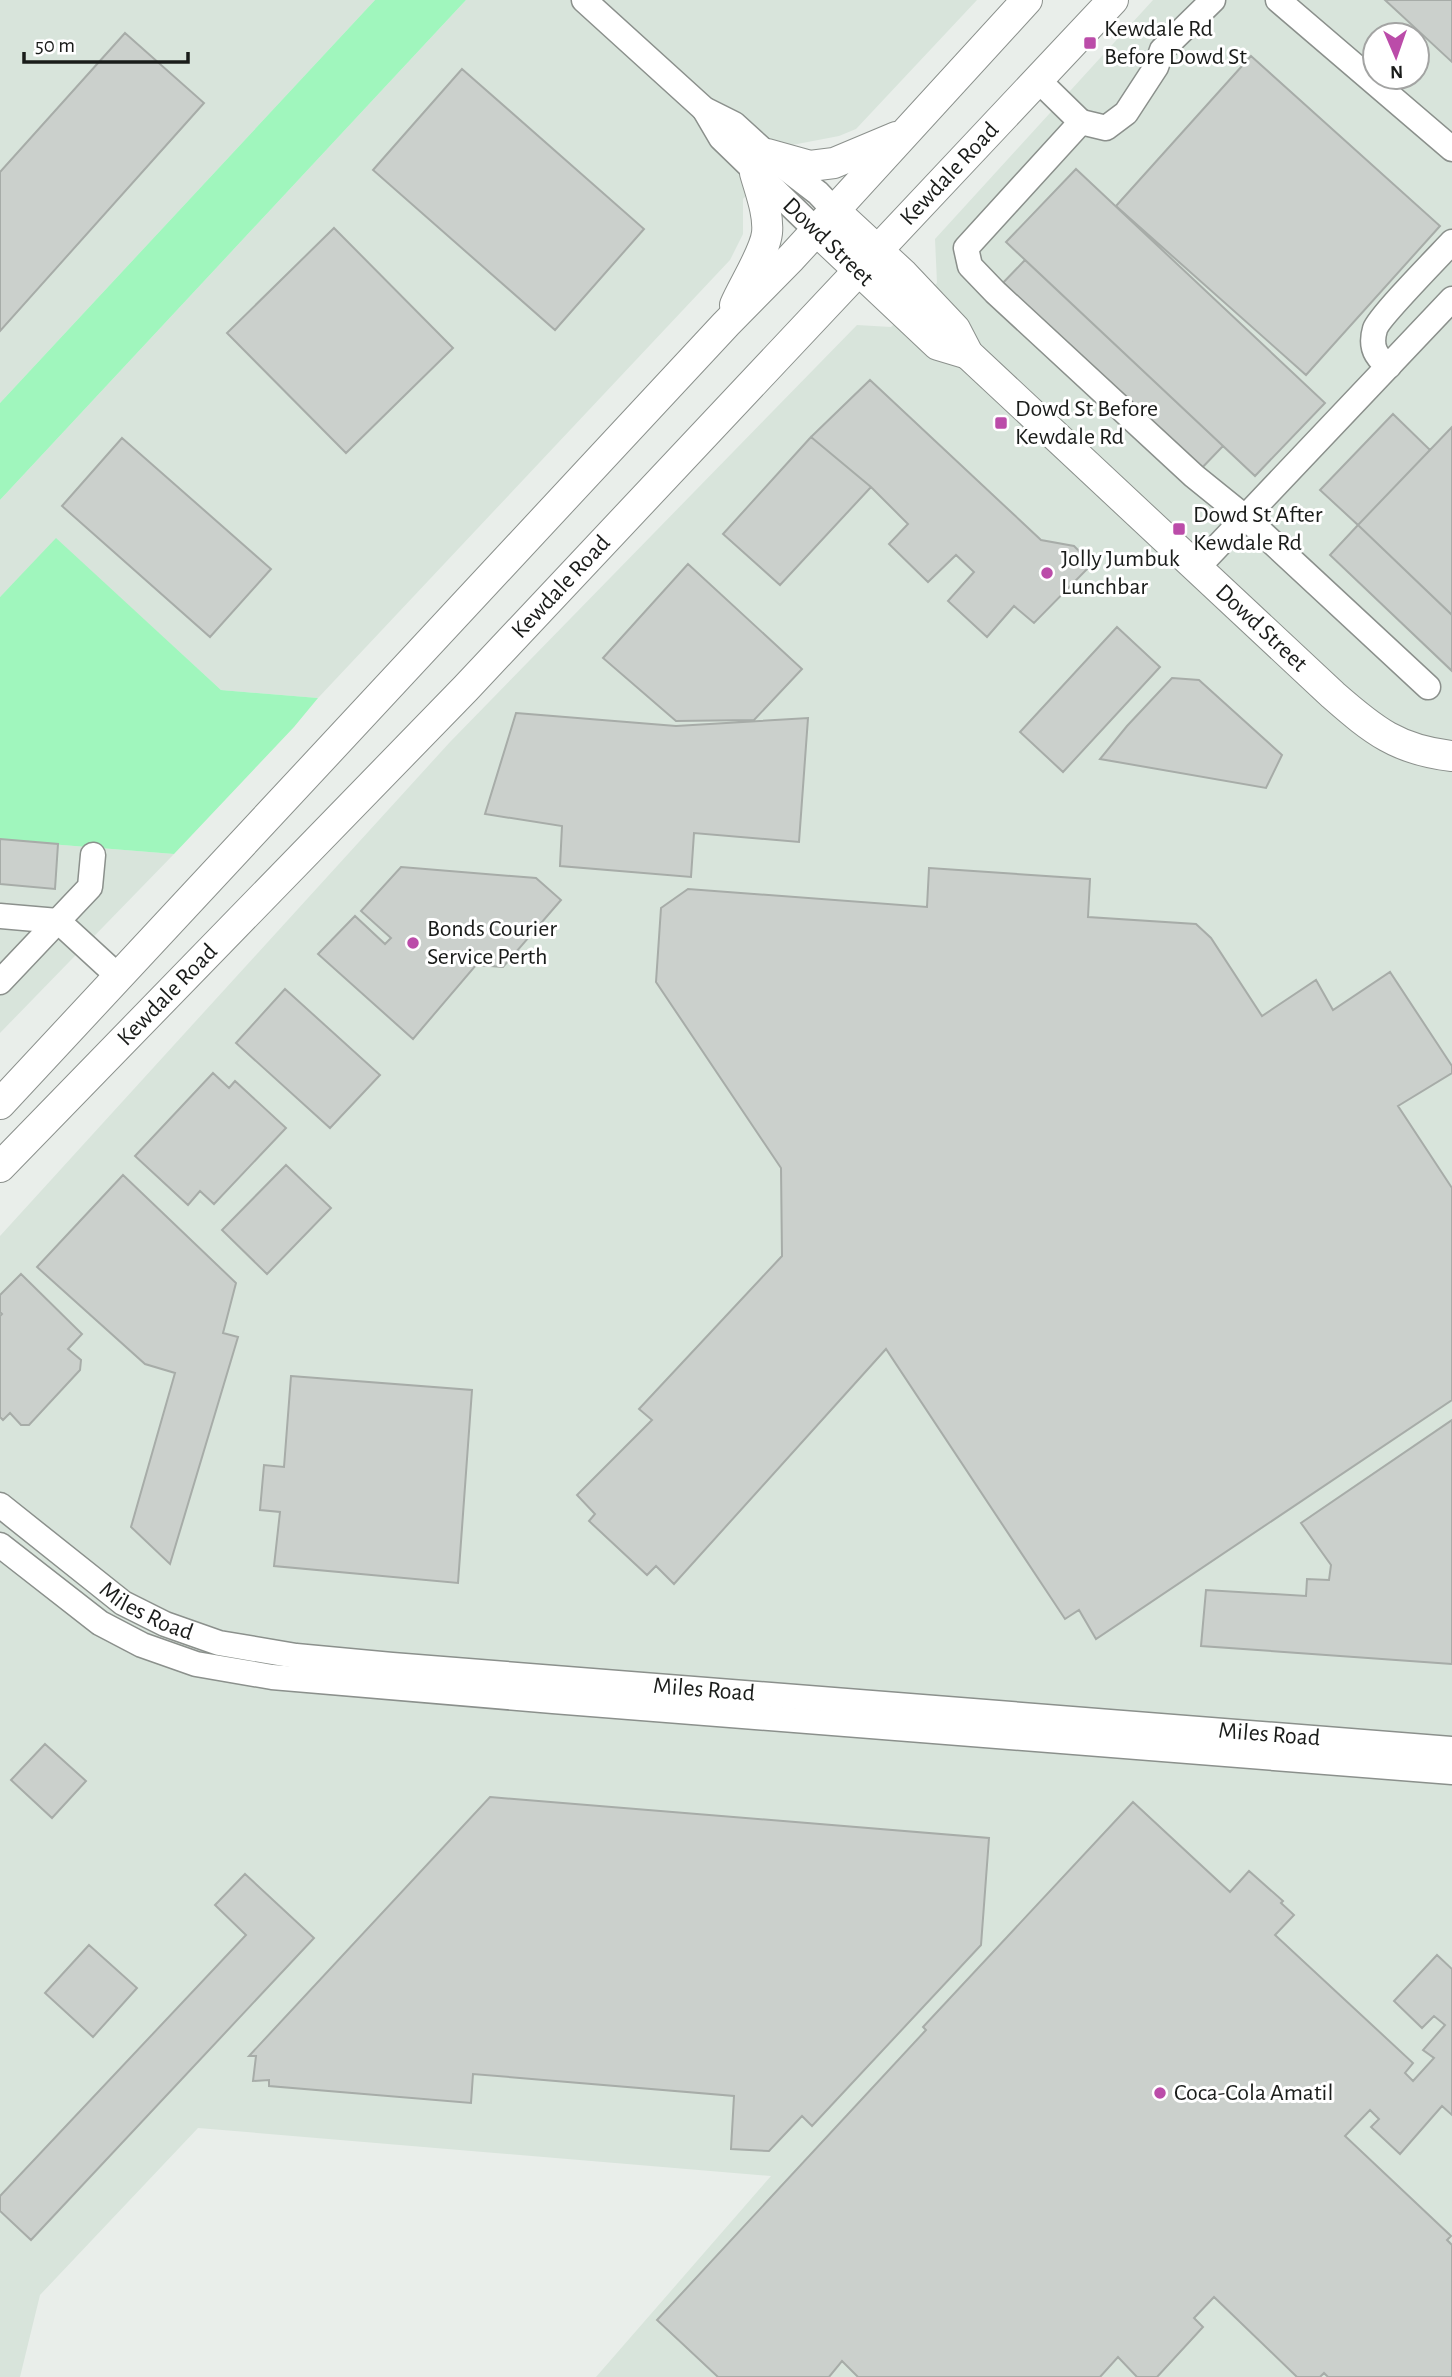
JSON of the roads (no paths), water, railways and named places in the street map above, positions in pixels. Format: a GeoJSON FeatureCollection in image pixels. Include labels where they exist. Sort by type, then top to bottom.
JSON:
{"type":"FeatureCollection","features":[{"type":"Feature","properties":{"kind":"main road","name":"Kewdale Road"},"geometry":{"type":"LineString","coordinates":[[0,1104],[726,324],[826,221],[1027,0]]}},
{"type":"Feature","properties":{"kind":"main road","name":"Kewdale Road"},"geometry":{"type":"LineString","coordinates":[[0,1167],[466,688],[1113,0]]}},
{"type":"Feature","properties":{"kind":"main road"},"geometry":{"type":"LineString","coordinates":[[726,324],[767,233],[761,163],[810,166],[834,163],[906,132]]}},
{"type":"Feature","properties":{"kind":"main road","name":"Dowd Street"},"geometry":{"type":"LineString","coordinates":[[826,221],[868,262],[903,274],[955,329],[968,354],[1363,721],[1391,740],[1425,753],[1452,757]]}},
{"type":"Feature","properties":{"kind":"main road"},"geometry":{"type":"LineString","coordinates":[[119,977],[155,1010]]}},
{"type":"Feature","properties":{"kind":"street","name":"Dowd Street"},"geometry":{"type":"LineString","coordinates":[[584,0],[704,109],[734,124],[761,163],[818,193],[826,221]]}},
{"type":"Feature","properties":{"kind":"street"},"geometry":{"type":"LineString","coordinates":[[1038,80],[1081,121],[1106,128],[1126,113],[1156,67],[1162,50],[1213,0]]}},
{"type":"Feature","properties":{"kind":"street"},"geometry":{"type":"LineString","coordinates":[[1278,0],[1452,149]]}},
{"type":"Feature","properties":{"kind":"street"},"geometry":{"type":"LineString","coordinates":[[1081,121],[966,248],[970,266],[1194,477],[1246,519],[1428,687]]}},
{"type":"Feature","properties":{"kind":"street"},"geometry":{"type":"LineString","coordinates":[[1389,366],[1379,359],[1373,347],[1375,326],[1452,242]]}},
{"type":"Feature","properties":{"kind":"street"},"geometry":{"type":"LineString","coordinates":[[1198,567],[1452,299]]}},
{"type":"Feature","properties":{"kind":"street"},"geometry":{"type":"LineString","coordinates":[[0,982],[90,887],[93,855]]}},
{"type":"Feature","properties":{"kind":"street"},"geometry":{"type":"LineString","coordinates":[[0,916],[58,921],[119,977]]}},
{"type":"Feature","properties":{"kind":"street","name":"Miles Road"},"geometry":{"type":"LineString","coordinates":[[0,1505],[123,1602],[164,1624],[219,1643],[296,1656],[1452,1749]]}},
{"type":"Feature","properties":{"kind":"street","name":"Miles Road"},"geometry":{"type":"LineString","coordinates":[[0,1545],[100,1623],[142,1645],[196,1664],[272,1676],[1452,1772]]}},
{"type":"Feature","properties":{"kind":"place","name":"Kewdale Rd Before Dowd St"},"geometry":{"type":"Point","coordinates":[1090,43]}},
{"type":"Feature","properties":{"kind":"place","name":"Dowd St Before Kewdale Rd"},"geometry":{"type":"Point","coordinates":[1001,423]}},
{"type":"Feature","properties":{"kind":"place","name":"Dowd St After Kewdale Rd"},"geometry":{"type":"Point","coordinates":[1179,529]}},
{"type":"Feature","properties":{"kind":"place","name":"Jolly Jumbuk Lunchbar"},"geometry":{"type":"Point","coordinates":[1047,573]}},
{"type":"Feature","properties":{"kind":"place","name":"Bonds Courier Service Perth"},"geometry":{"type":"Point","coordinates":[413,943]}},
{"type":"Feature","properties":{"kind":"place","name":"Coca-Cola Amatil"},"geometry":{"type":"Point","coordinates":[1160,2093]}}]}
